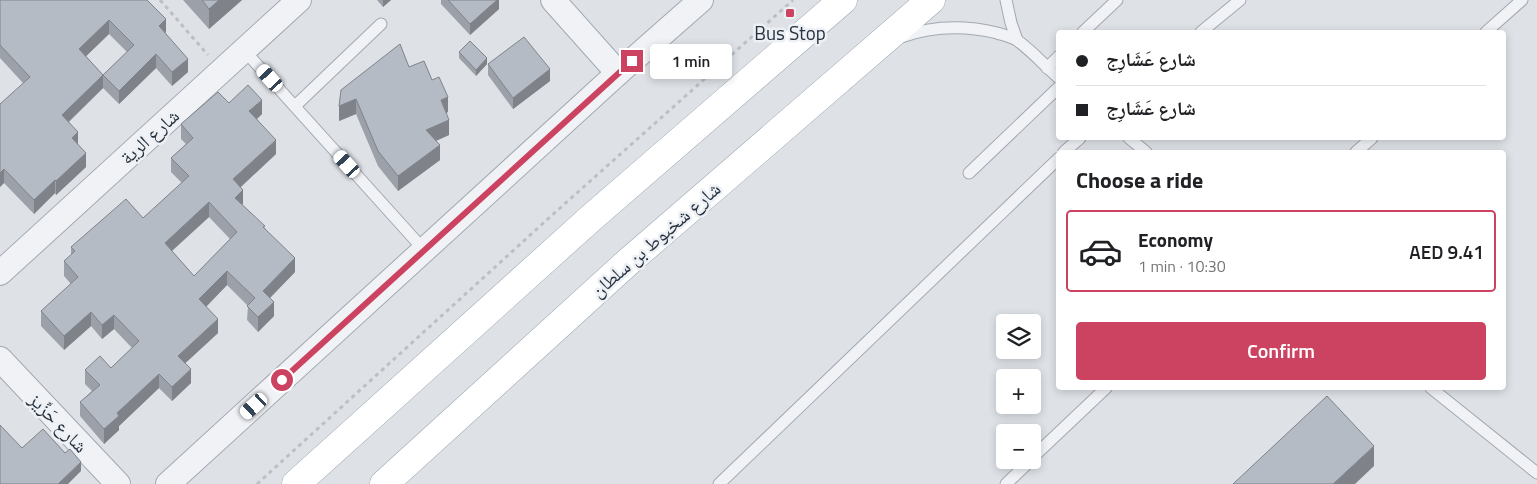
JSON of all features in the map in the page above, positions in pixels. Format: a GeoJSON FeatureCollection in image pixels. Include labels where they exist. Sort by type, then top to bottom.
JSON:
{"type":"FeatureCollection","features":[{"type":"Feature","properties":{"kind":"main road"},"geometry":{"type":"LineString","coordinates":[[296,484],[591,218],[843,0]]}},
{"type":"Feature","properties":{"kind":"main road","name":"شارع شخبوط بن سلطان"},"geometry":{"type":"LineString","coordinates":[[384,484],[628,262],[931,0]]}},
{"type":"Feature","properties":{"kind":"street","name":"شارع الرية"},"geometry":{"type":"LineString","coordinates":[[0,273],[299,0]]}},
{"type":"Feature","properties":{"kind":"street"},"geometry":{"type":"LineString","coordinates":[[553,0],[618,73]]}},
{"type":"Feature","properties":{"kind":"street"},"geometry":{"type":"LineString","coordinates":[[168,484],[618,73],[701,0]]}},
{"type":"Feature","properties":{"kind":"street","name":"شارع حَزِّيز"},"geometry":{"type":"LineString","coordinates":[[0,359],[118,484]]}},
{"type":"Feature","properties":{"kind":"lane"},"geometry":{"type":"LineString","coordinates":[[1006,0],[1017,40]]}},
{"type":"Feature","properties":{"kind":"lane"},"geometry":{"type":"LineString","coordinates":[[1085,30],[1117,0]]}},
{"type":"Feature","properties":{"kind":"lane"},"geometry":{"type":"LineString","coordinates":[[1203,30],[1240,0]]}},
{"type":"Feature","properties":{"kind":"lane"},"geometry":{"type":"LineString","coordinates":[[1488,30],[1522,0]]}},
{"type":"Feature","properties":{"kind":"lane"},"geometry":{"type":"LineString","coordinates":[[295,106],[382,24]]}},
{"type":"Feature","properties":{"kind":"lane"},"geometry":{"type":"LineString","coordinates":[[878,47],[912,33],[947,27],[983,30],[1017,40],[1056,76]]}},
{"type":"Feature","properties":{"kind":"lane"},"geometry":{"type":"LineString","coordinates":[[244,50],[425,251]]}},
{"type":"Feature","properties":{"kind":"lane"},"geometry":{"type":"LineString","coordinates":[[1047,68],[1056,59]]}},
{"type":"Feature","properties":{"kind":"lane"},"geometry":{"type":"LineString","coordinates":[[969,173],[1056,90]]}},
{"type":"Feature","properties":{"kind":"lane"},"geometry":{"type":"LineString","coordinates":[[1066,150],[1078,140]]}},
{"type":"Feature","properties":{"kind":"lane"},"geometry":{"type":"LineString","coordinates":[[1131,140],[1144,150]]}},
{"type":"Feature","properties":{"kind":"lane"},"geometry":{"type":"LineString","coordinates":[[1358,150],[1370,140]]}},
{"type":"Feature","properties":{"kind":"lane"},"geometry":{"type":"LineString","coordinates":[[719,484],[1056,161]]}},
{"type":"Feature","properties":{"kind":"lane"},"geometry":{"type":"LineString","coordinates":[[1041,450],[1104,390]]}},
{"type":"Feature","properties":{"kind":"lane"},"geometry":{"type":"LineString","coordinates":[[1433,390],[1537,473]]}},
{"type":"Feature","properties":{"kind":"lane"},"geometry":{"type":"LineString","coordinates":[[1006,484],[1022,469]]}},
{"type":"Feature","properties":{"kind":"path"},"geometry":{"type":"LineString","coordinates":[[160,0],[222,70]]}},
{"type":"Feature","properties":{"kind":"path"},"geometry":{"type":"LineString","coordinates":[[257,484],[550,217],[794,0]]}},
{"type":"Feature","properties":{"kind":"building"},"geometry":{"type":"Polygon","coordinates":[[[0,0],[147,0],[166,19],[159,26],[188,59],[172,72],[156,54],[119,91],[103,75],[62,115],[78,132],[72,138],[86,153],[34,200],[4,169],[0,173],[0,104],[30,77],[0,45],[0,0]],[[109,20],[79,49],[103,75],[134,45],[109,20]]]}},
{"type":"Feature","properties":{"kind":"building"},"geometry":{"type":"Polygon","coordinates":[[[202,0],[219,0],[209,9],[202,0]]]}},
{"type":"Feature","properties":{"kind":"building"},"geometry":{"type":"Polygon","coordinates":[[[448,0],[497,0],[470,24],[448,0]]]}},
{"type":"Feature","properties":{"kind":"building"},"geometry":{"type":"Polygon","coordinates":[[[524,37],[550,69],[513,98],[488,64],[524,37]]]}},
{"type":"Feature","properties":{"kind":"building"},"geometry":{"type":"Polygon","coordinates":[[[470,41],[487,58],[476,70],[459,52],[470,41]]]}},
{"type":"Feature","properties":{"kind":"building"},"geometry":{"type":"Polygon","coordinates":[[[400,44],[409,67],[424,61],[432,80],[439,77],[448,97],[441,100],[449,120],[426,130],[440,145],[398,176],[378,151],[356,99],[339,106],[341,90],[400,44]]]}},
{"type":"Feature","properties":{"kind":"building"},"geometry":{"type":"Polygon","coordinates":[[[248,85],[262,100],[249,111],[276,140],[233,179],[243,190],[235,198],[295,258],[263,291],[274,302],[258,317],[247,306],[255,298],[227,271],[199,299],[218,319],[178,356],[191,369],[172,387],[159,374],[117,413],[119,416],[104,429],[80,402],[100,385],[85,370],[100,356],[111,368],[139,341],[114,315],[102,325],[91,312],[64,336],[41,311],[78,277],[64,261],[75,251],[71,247],[126,199],[143,218],[189,176],[171,158],[193,138],[181,124],[218,92],[229,103],[248,85]],[[209,202],[165,243],[194,276],[237,232],[209,202]]]}},
{"type":"Feature","properties":{"kind":"building"},"geometry":{"type":"Polygon","coordinates":[[[1327,396],[1374,446],[1333,484],[1233,484],[1327,396]]]}},
{"type":"Feature","properties":{"kind":"building"},"geometry":{"type":"Polygon","coordinates":[[[0,425],[22,448],[43,429],[65,453],[70,449],[81,462],[58,484],[0,484],[0,425]]]}},
{"type":"Feature","properties":{"kind":"place","name":"Bus Stop"},"geometry":{"type":"Point","coordinates":[790,13]}},
{"type":"Feature","properties":{"kind":"route"},"geometry":{"type":"LineString","coordinates":[[282,380],[632,61]]}}]}
